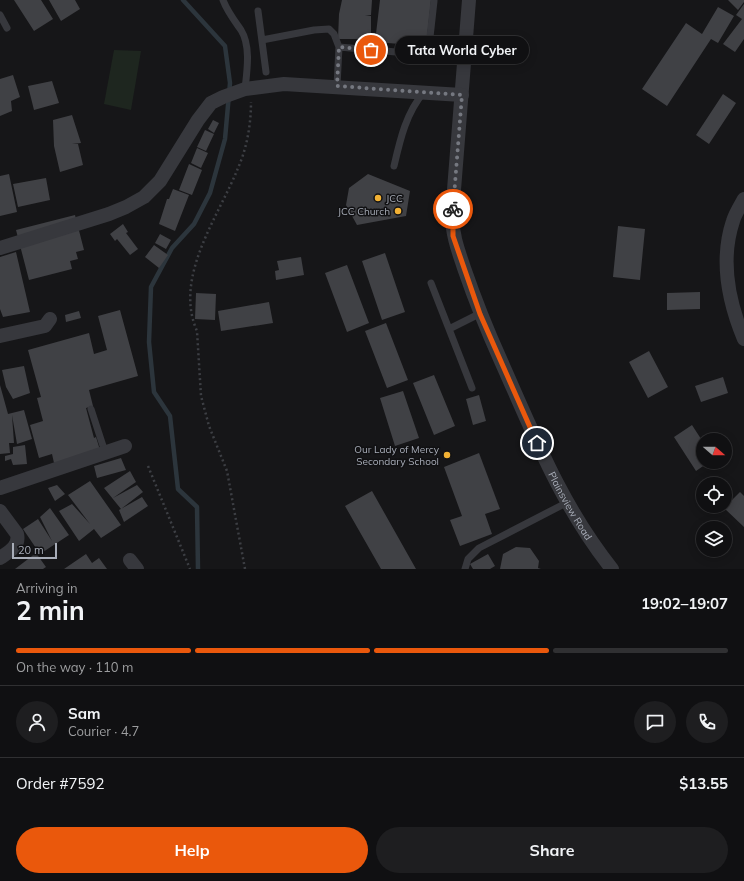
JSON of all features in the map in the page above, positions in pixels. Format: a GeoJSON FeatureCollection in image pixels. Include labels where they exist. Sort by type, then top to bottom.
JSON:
{"type":"FeatureCollection","features":[{"type":"Feature","properties":{"kind":"street","name":"Plainsview Road"},"geometry":{"type":"LineString","coordinates":[[469,0],[452,229],[480,314],[540,451],[566,503],[592,544],[612,569]]}},
{"type":"Feature","properties":{"kind":"street"},"geometry":{"type":"LineString","coordinates":[[0,248],[109,214],[144,197],[160,181],[198,120],[211,103],[223,96],[248,88],[284,84],[337,86],[462,95]]}},
{"type":"Feature","properties":{"kind":"street"},"geometry":{"type":"LineString","coordinates":[[744,199],[733,221],[727,258],[730,298],[744,339]]}},
{"type":"Feature","properties":{"kind":"street"},"geometry":{"type":"LineString","coordinates":[[0,336],[45,326],[50,319]]}},
{"type":"Feature","properties":{"kind":"street"},"geometry":{"type":"LineString","coordinates":[[0,488],[125,446]]}},
{"type":"Feature","properties":{"kind":"street"},"geometry":{"type":"LineString","coordinates":[[0,511],[17,534],[18,538],[15,547],[0,558]]}},
{"type":"Feature","properties":{"kind":"lane"},"geometry":{"type":"LineString","coordinates":[[223,0],[226,8],[242,31],[246,46],[248,88]]}},
{"type":"Feature","properties":{"kind":"lane"},"geometry":{"type":"LineString","coordinates":[[339,47],[419,54],[426,52],[430,46],[434,1]]}},
{"type":"Feature","properties":{"kind":"lane"},"geometry":{"type":"LineString","coordinates":[[258,11],[266,72]]}},
{"type":"Feature","properties":{"kind":"lane"},"geometry":{"type":"LineString","coordinates":[[0,15],[7,28]]}},
{"type":"Feature","properties":{"kind":"lane"},"geometry":{"type":"LineString","coordinates":[[262,40],[314,30],[329,29],[334,34],[339,47],[337,86]]}},
{"type":"Feature","properties":{"kind":"lane"},"geometry":{"type":"LineString","coordinates":[[394,166],[401,135],[416,102],[424,92]]}},
{"type":"Feature","properties":{"kind":"lane"},"geometry":{"type":"LineString","coordinates":[[431,283],[472,388]]}},
{"type":"Feature","properties":{"kind":"lane"},"geometry":{"type":"LineString","coordinates":[[448,329],[480,314]]}},
{"type":"Feature","properties":{"kind":"lane"},"geometry":{"type":"LineString","coordinates":[[91,409],[105,452]]}},
{"type":"Feature","properties":{"kind":"lane"},"geometry":{"type":"LineString","coordinates":[[465,569],[468,559],[478,548],[566,503]]}},
{"type":"Feature","properties":{"kind":"path"},"geometry":{"type":"LineString","coordinates":[[245,569],[227,471],[209,426],[201,396],[197,331],[193,321],[189,292],[200,254],[213,219],[239,167],[251,120],[248,88]]}},
{"type":"Feature","properties":{"kind":"path"},"geometry":{"type":"LineString","coordinates":[[148,466],[190,569]]}},
{"type":"Feature","properties":{"kind":"shaded area"},"geometry":{"type":"Polygon","coordinates":[[[114,50],[141,51],[131,110],[104,104],[114,50]]]}},
{"type":"Feature","properties":{"kind":"building"},"geometry":{"type":"Polygon","coordinates":[[[14,0],[41,0],[53,19],[34,31],[14,0]]]}},
{"type":"Feature","properties":{"kind":"building"},"geometry":{"type":"Polygon","coordinates":[[[49,0],[75,0],[80,9],[61,21],[49,0]]]}},
{"type":"Feature","properties":{"kind":"building"},"geometry":{"type":"Polygon","coordinates":[[[342,0],[372,0],[371,15],[365,15],[371,16],[371,39],[338,39],[339,14],[342,0]]]}},
{"type":"Feature","properties":{"kind":"building"},"geometry":{"type":"Polygon","coordinates":[[[380,0],[431,0],[426,46],[375,42],[380,0]]]}},
{"type":"Feature","properties":{"kind":"building"},"geometry":{"type":"Polygon","coordinates":[[[728,0],[744,0],[744,2],[738,10],[728,0]]]}},
{"type":"Feature","properties":{"kind":"building"},"geometry":{"type":"Polygon","coordinates":[[[744,4],[744,39],[735,52],[723,44],[742,19],[736,15],[744,4]]]}},
{"type":"Feature","properties":{"kind":"building"},"geometry":{"type":"Polygon","coordinates":[[[718,7],[734,16],[718,43],[711,39],[667,106],[642,89],[686,23],[702,34],[718,7]]]}},
{"type":"Feature","properties":{"kind":"building"},"geometry":{"type":"Polygon","coordinates":[[[13,75],[20,97],[11,101],[12,111],[0,116],[0,79],[13,75]]]}},
{"type":"Feature","properties":{"kind":"building"},"geometry":{"type":"Polygon","coordinates":[[[52,81],[59,103],[34,110],[28,86],[52,81]]]}},
{"type":"Feature","properties":{"kind":"building"},"geometry":{"type":"Polygon","coordinates":[[[723,94],[736,103],[709,144],[696,135],[723,94]]]}},
{"type":"Feature","properties":{"kind":"building"},"geometry":{"type":"Polygon","coordinates":[[[72,115],[81,143],[72,144],[78,144],[83,165],[60,172],[54,146],[53,120],[72,115]]]}},
{"type":"Feature","properties":{"kind":"building"},"geometry":{"type":"Polygon","coordinates":[[[213,120],[219,123],[214,133],[208,129],[213,120]]]}},
{"type":"Feature","properties":{"kind":"building"},"geometry":{"type":"Polygon","coordinates":[[[205,130],[214,134],[206,151],[197,147],[205,130]]]}},
{"type":"Feature","properties":{"kind":"building"},"geometry":{"type":"Polygon","coordinates":[[[197,148],[208,153],[201,168],[191,163],[197,148]]]}},
{"type":"Feature","properties":{"kind":"building"},"geometry":{"type":"Polygon","coordinates":[[[189,164],[202,170],[192,195],[179,190],[189,164]]]}},
{"type":"Feature","properties":{"kind":"building"},"geometry":{"type":"Polygon","coordinates":[[[9,174],[17,212],[0,216],[0,176],[9,174]]]}},
{"type":"Feature","properties":{"kind":"building","name":"JCC"},"geometry":{"type":"Polygon","coordinates":[[[368,174],[410,191],[406,216],[357,225],[346,205],[349,188],[368,174]]]}},
{"type":"Feature","properties":{"kind":"building"},"geometry":{"type":"Polygon","coordinates":[[[46,178],[50,200],[18,207],[13,184],[46,178]]]}},
{"type":"Feature","properties":{"kind":"building"},"geometry":{"type":"Polygon","coordinates":[[[173,189],[189,195],[175,231],[159,224],[167,199],[169,199],[173,189]]]}},
{"type":"Feature","properties":{"kind":"building"},"geometry":{"type":"Polygon","coordinates":[[[75,215],[84,250],[76,252],[78,259],[70,261],[72,269],[29,280],[16,230],[75,215]]]}},
{"type":"Feature","properties":{"kind":"building"},"geometry":{"type":"Polygon","coordinates":[[[123,224],[128,232],[126,233],[138,249],[130,255],[117,239],[115,241],[110,234],[123,224]]]}},
{"type":"Feature","properties":{"kind":"building"},"geometry":{"type":"Polygon","coordinates":[[[618,226],[645,229],[640,280],[613,277],[618,226]]]}},
{"type":"Feature","properties":{"kind":"building"},"geometry":{"type":"Polygon","coordinates":[[[160,234],[171,240],[166,249],[155,243],[160,234]]]}},
{"type":"Feature","properties":{"kind":"building"},"geometry":{"type":"Polygon","coordinates":[[[154,245],[168,255],[159,268],[145,257],[154,245]]]}},
{"type":"Feature","properties":{"kind":"building"},"geometry":{"type":"Polygon","coordinates":[[[16,252],[30,312],[3,317],[0,309],[0,257],[16,252]]]}},
{"type":"Feature","properties":{"kind":"building"},"geometry":{"type":"Polygon","coordinates":[[[385,253],[405,312],[382,320],[362,261],[385,253]]]}},
{"type":"Feature","properties":{"kind":"building"},"geometry":{"type":"Polygon","coordinates":[[[301,257],[304,275],[276,280],[275,271],[279,270],[277,261],[301,257]]]}},
{"type":"Feature","properties":{"kind":"building"},"geometry":{"type":"Polygon","coordinates":[[[347,265],[369,323],[347,332],[325,273],[347,265]]]}},
{"type":"Feature","properties":{"kind":"building"},"geometry":{"type":"Polygon","coordinates":[[[700,292],[700,309],[667,310],[667,293],[700,292]]]}},
{"type":"Feature","properties":{"kind":"building"},"geometry":{"type":"Polygon","coordinates":[[[196,293],[216,294],[215,320],[195,319],[196,293]]]}},
{"type":"Feature","properties":{"kind":"building"},"geometry":{"type":"Polygon","coordinates":[[[269,302],[273,323],[221,331],[218,311],[269,302]]]}},
{"type":"Feature","properties":{"kind":"building"},"geometry":{"type":"Polygon","coordinates":[[[120,310],[138,376],[89,390],[93,406],[86,408],[94,438],[96,437],[100,450],[54,463],[52,454],[39,458],[30,425],[43,421],[37,398],[41,397],[28,350],[89,333],[94,354],[107,350],[98,316],[120,310]]]}},
{"type":"Feature","properties":{"kind":"building"},"geometry":{"type":"Polygon","coordinates":[[[79,311],[81,318],[66,322],[65,315],[79,311]]]}},
{"type":"Feature","properties":{"kind":"building"},"geometry":{"type":"Polygon","coordinates":[[[386,323],[408,380],[387,388],[365,331],[386,323]]]}},
{"type":"Feature","properties":{"kind":"building"},"geometry":{"type":"Polygon","coordinates":[[[649,351],[668,387],[648,398],[629,362],[649,351]]]}},
{"type":"Feature","properties":{"kind":"building"},"geometry":{"type":"Polygon","coordinates":[[[24,366],[30,393],[13,399],[6,387],[2,370],[24,366]]]}},
{"type":"Feature","properties":{"kind":"building"},"geometry":{"type":"Polygon","coordinates":[[[434,375],[455,426],[434,435],[413,383],[434,375]]]}},
{"type":"Feature","properties":{"kind":"building"},"geometry":{"type":"Polygon","coordinates":[[[723,377],[728,393],[701,402],[695,386],[723,377]]]}},
{"type":"Feature","properties":{"kind":"building"},"geometry":{"type":"Polygon","coordinates":[[[0,385],[8,414],[24,410],[32,439],[17,444],[12,415],[14,443],[9,443],[10,453],[0,454],[0,385]]]}},
{"type":"Feature","properties":{"kind":"building"},"geometry":{"type":"Polygon","coordinates":[[[403,391],[419,438],[395,446],[380,398],[403,391]]]}},
{"type":"Feature","properties":{"kind":"building"},"geometry":{"type":"Polygon","coordinates":[[[479,395],[486,421],[473,425],[466,399],[479,395]]]}},
{"type":"Feature","properties":{"kind":"building"},"geometry":{"type":"Polygon","coordinates":[[[692,425],[697,433],[696,469],[699,469],[696,471],[674,437],[692,425]]]}},
{"type":"Feature","properties":{"kind":"building"},"geometry":{"type":"Polygon","coordinates":[[[25,445],[27,464],[13,465],[11,459],[5,461],[5,456],[13,454],[13,447],[25,445]]]}},
{"type":"Feature","properties":{"kind":"building"},"geometry":{"type":"Polygon","coordinates":[[[479,453],[500,509],[485,514],[492,534],[460,546],[450,520],[462,516],[444,467],[479,453]]]}},
{"type":"Feature","properties":{"kind":"building"},"geometry":{"type":"Polygon","coordinates":[[[121,458],[126,470],[97,478],[94,466],[121,458]]]}},
{"type":"Feature","properties":{"kind":"building"},"geometry":{"type":"Polygon","coordinates":[[[130,471],[136,482],[113,498],[137,485],[143,492],[121,509],[104,488],[130,471]]]}},
{"type":"Feature","properties":{"kind":"building"},"geometry":{"type":"Polygon","coordinates":[[[90,481],[121,525],[101,538],[94,529],[79,541],[59,511],[72,504],[90,524],[68,495],[90,481]]]}},
{"type":"Feature","properties":{"kind":"building"},"geometry":{"type":"Polygon","coordinates":[[[57,485],[65,494],[55,501],[48,488],[57,485]]]}},
{"type":"Feature","properties":{"kind":"building"},"geometry":{"type":"Polygon","coordinates":[[[372,491],[416,569],[381,569],[345,506],[372,491]]]}},
{"type":"Feature","properties":{"kind":"building"},"geometry":{"type":"Polygon","coordinates":[[[740,492],[744,496],[744,527],[729,513],[732,513],[732,500],[740,492]]]}},
{"type":"Feature","properties":{"kind":"building"},"geometry":{"type":"Polygon","coordinates":[[[142,497],[148,506],[124,522],[119,510],[142,497]]]}},
{"type":"Feature","properties":{"kind":"building"},"geometry":{"type":"Polygon","coordinates":[[[50,508],[69,535],[40,554],[23,529],[38,519],[52,541],[40,517],[50,508]]]}},
{"type":"Feature","properties":{"kind":"building"},"geometry":{"type":"Polygon","coordinates":[[[516,547],[530,548],[539,561],[538,568],[541,569],[500,569],[503,554],[516,547]]]}},
{"type":"Feature","properties":{"kind":"building"},"geometry":{"type":"Polygon","coordinates":[[[36,553],[46,567],[43,569],[15,569],[36,553]]]}},
{"type":"Feature","properties":{"kind":"building"},"geometry":{"type":"Polygon","coordinates":[[[86,554],[92,563],[99,558],[107,569],[64,569],[86,554]]]}},
{"type":"Feature","properties":{"kind":"building"},"geometry":{"type":"Polygon","coordinates":[[[488,554],[495,566],[490,569],[473,569],[470,564],[488,554]]]}},
{"type":"Feature","properties":{"kind":"waterway"},"geometry":{"type":"LineString","coordinates":[[183,0],[225,46],[230,83],[225,139],[210,193],[194,224],[172,248],[151,287],[149,342],[154,392],[170,416],[178,489],[197,507],[198,569]]}},
{"type":"Feature","properties":{"kind":"way so far"},"geometry":{"type":"LineString","coordinates":[[371,50],[339,47],[337,86],[462,95],[453,209]]}},
{"type":"Feature","properties":{"kind":"place","name":"Tata World Cyber"},"geometry":{"type":"Point","coordinates":[371,50]}},
{"type":"Feature","properties":{"kind":"place","name":"JCC"},"geometry":{"type":"Point","coordinates":[378,198]}},
{"type":"Feature","properties":{"kind":"place","name":"JCC Church"},"geometry":{"type":"Point","coordinates":[398,211]}},
{"type":"Feature","properties":{"kind":"place","name":"Our Lady of Mercy Secondary School"},"geometry":{"type":"Point","coordinates":[447,455]}},
{"type":"Feature","properties":{"kind":"route"},"geometry":{"type":"LineString","coordinates":[[453,209],[453,236],[480,314],[537,443]]}}]}
